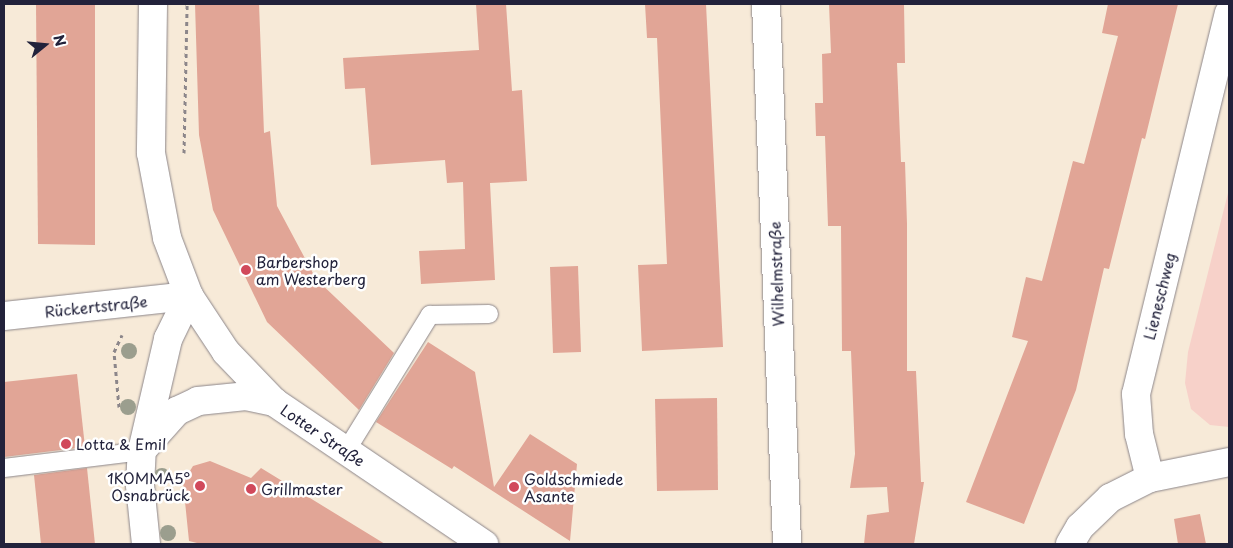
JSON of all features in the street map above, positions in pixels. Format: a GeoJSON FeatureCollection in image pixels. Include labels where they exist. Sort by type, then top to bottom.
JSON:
{"type":"FeatureCollection","features":[{"type":"Feature","properties":{"kind":"street","name":"Lotter Straße"},"geometry":{"type":"LineString","coordinates":[[153,4],[150,153],[167,238],[188,296],[226,352],[274,402],[484,544]]}},
{"type":"Feature","properties":{"kind":"street","name":"Wilhelmstraße"},"geometry":{"type":"LineString","coordinates":[[766,4],[787,544]]}},
{"type":"Feature","properties":{"kind":"street","name":"Lieneschweg"},"geometry":{"type":"LineString","coordinates":[[1150,478],[1139,434],[1136,394],[1229,13]]}},
{"type":"Feature","properties":{"kind":"street","name":"Rückertstraße"},"geometry":{"type":"LineString","coordinates":[[4,316],[188,296]]}},
{"type":"Feature","properties":{"kind":"street"},"geometry":{"type":"LineString","coordinates":[[146,544],[140,484],[142,451],[168,338],[188,296]]}},
{"type":"Feature","properties":{"kind":"street"},"geometry":{"type":"LineString","coordinates":[[142,451],[177,412],[198,401],[246,396],[274,402]]}},
{"type":"Feature","properties":{"kind":"street"},"geometry":{"type":"LineString","coordinates":[[1070,544],[1080,527],[1110,498],[1150,478],[1229,462]]}},
{"type":"Feature","properties":{"kind":"lane"},"geometry":{"type":"LineString","coordinates":[[346,451],[430,315],[489,314]]}},
{"type":"Feature","properties":{"kind":"lane"},"geometry":{"type":"LineString","coordinates":[[4,468],[142,451]]}},
{"type":"Feature","properties":{"kind":"path"},"geometry":{"type":"LineString","coordinates":[[187,4],[187,141]]}},
{"type":"Feature","properties":{"kind":"shaded area"},"geometry":{"type":"Polygon","coordinates":[[[1229,189],[1229,427],[1210,425],[1191,409],[1185,383],[1188,352],[1229,189]]]}},
{"type":"Feature","properties":{"kind":"building"},"geometry":{"type":"Polygon","coordinates":[[[36,4],[95,4],[95,245],[38,244],[36,4]]]}},
{"type":"Feature","properties":{"kind":"building"},"geometry":{"type":"Polygon","coordinates":[[[195,4],[259,4],[264,133],[270,131],[277,206],[316,279],[394,353],[359,410],[267,322],[213,210],[199,135],[195,4]]]}},
{"type":"Feature","properties":{"kind":"building"},"geometry":{"type":"Polygon","coordinates":[[[476,4],[506,4],[512,91],[522,90],[527,181],[490,183],[495,280],[421,284],[419,251],[465,249],[463,182],[447,183],[445,160],[371,165],[365,88],[345,89],[343,58],[479,50],[476,4]]]}},
{"type":"Feature","properties":{"kind":"building"},"geometry":{"type":"Polygon","coordinates":[[[645,4],[706,4],[723,347],[642,351],[638,265],[667,264],[657,38],[647,38],[645,4]]]}},
{"type":"Feature","properties":{"kind":"building"},"geometry":{"type":"Polygon","coordinates":[[[829,4],[904,4],[905,63],[897,63],[901,162],[905,162],[907,371],[916,371],[921,482],[924,482],[914,544],[864,544],[867,515],[889,512],[887,487],[850,488],[855,454],[851,351],[842,351],[841,226],[828,226],[825,136],[816,136],[815,103],[823,103],[822,54],[831,53],[829,4]]]}},
{"type":"Feature","properties":{"kind":"building"},"geometry":{"type":"Polygon","coordinates":[[[1108,4],[1178,4],[1145,139],[1142,138],[1109,269],[1104,268],[1076,390],[1024,524],[966,502],[1028,341],[1012,337],[1026,277],[1042,281],[1073,161],[1084,164],[1118,36],[1102,33],[1108,4]]]}},
{"type":"Feature","properties":{"kind":"building"},"geometry":{"type":"Polygon","coordinates":[[[578,266],[581,352],[553,353],[550,267],[578,266]]]}},
{"type":"Feature","properties":{"kind":"building"},"geometry":{"type":"Polygon","coordinates":[[[428,342],[475,372],[494,487],[530,434],[577,464],[570,541],[454,466],[452,469],[376,422],[428,342]]]}},
{"type":"Feature","properties":{"kind":"building"},"geometry":{"type":"Polygon","coordinates":[[[77,374],[85,447],[4,457],[4,382],[77,374]]]}},
{"type":"Feature","properties":{"kind":"building"},"geometry":{"type":"Polygon","coordinates":[[[717,398],[718,490],[657,491],[655,399],[717,398]]]}},
{"type":"Feature","properties":{"kind":"building"},"geometry":{"type":"Polygon","coordinates":[[[210,461],[251,478],[261,468],[385,544],[201,544],[189,541],[183,482],[193,466],[210,461]]]}},
{"type":"Feature","properties":{"kind":"building"},"geometry":{"type":"Polygon","coordinates":[[[87,468],[95,544],[41,544],[34,475],[87,468]]]}},
{"type":"Feature","properties":{"kind":"building"},"geometry":{"type":"Polygon","coordinates":[[[1200,514],[1206,544],[1178,544],[1174,519],[1200,514]]]}},
{"type":"Feature","properties":{"kind":"place","name":"Barbershop am Westerberg"},"geometry":{"type":"Point","coordinates":[246,270]}},
{"type":"Feature","properties":{"kind":"place","name":"Lotta & Emil"},"geometry":{"type":"Point","coordinates":[66,444]}},
{"type":"Feature","properties":{"kind":"place","name":"1KOMMA5° Osnabrück"},"geometry":{"type":"Point","coordinates":[200,486]}},
{"type":"Feature","properties":{"kind":"place","name":"Goldschmiede Asante"},"geometry":{"type":"Point","coordinates":[514,487]}},
{"type":"Feature","properties":{"kind":"place","name":"Grillmaster"},"geometry":{"type":"Point","coordinates":[251,489]}}]}
